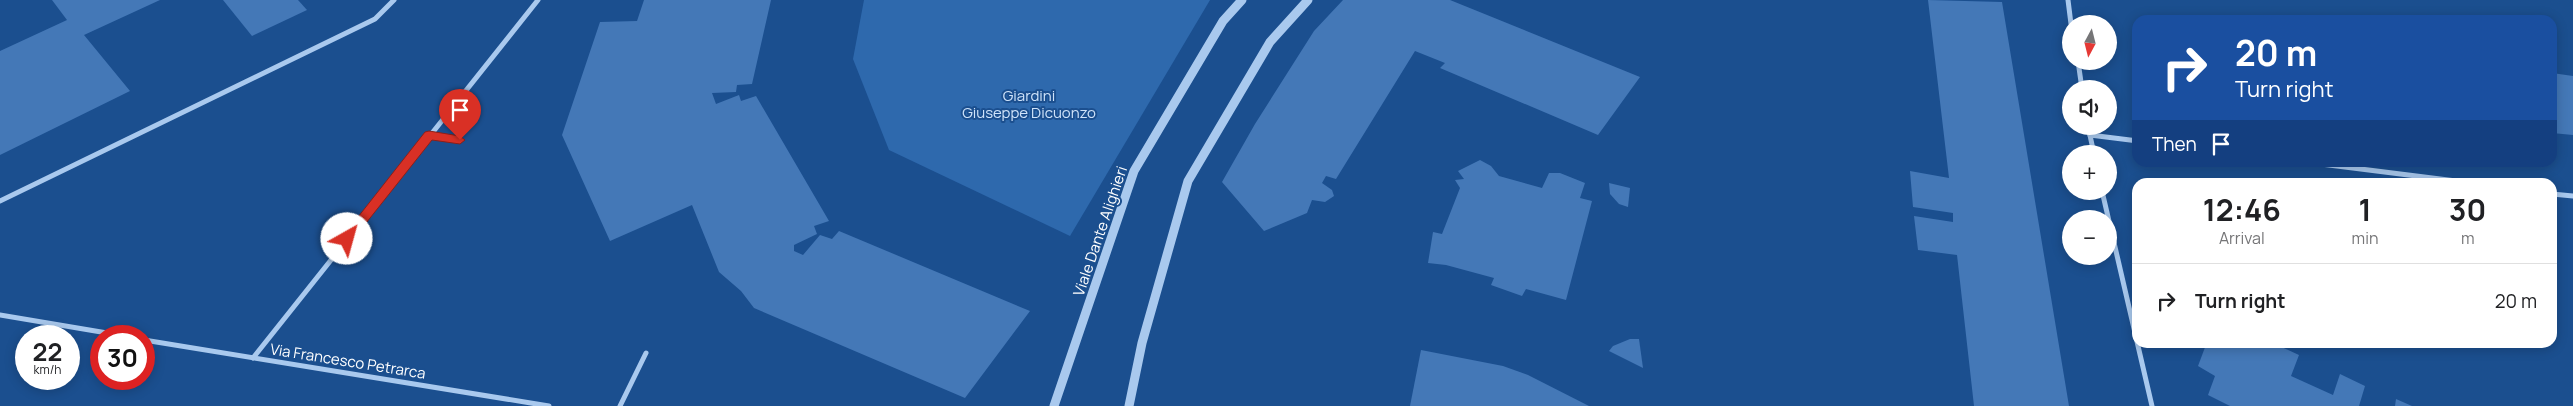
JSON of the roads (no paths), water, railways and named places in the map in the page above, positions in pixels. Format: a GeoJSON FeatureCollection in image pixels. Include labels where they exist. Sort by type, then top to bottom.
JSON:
{"type":"FeatureCollection","features":[{"type":"Feature","properties":{"kind":"street"},"geometry":{"type":"LineString","coordinates":[[0,201],[376,19],[394,0]]}},
{"type":"Feature","properties":{"kind":"street"},"geometry":{"type":"LineString","coordinates":[[253,358],[538,0]]}},
{"type":"Feature","properties":{"kind":"street","name":"Viale Dante Alighieri"},"geometry":{"type":"LineString","coordinates":[[1054,406],[1134,171],[1223,21],[1242,0]]}},
{"type":"Feature","properties":{"kind":"street"},"geometry":{"type":"LineString","coordinates":[[1129,406],[1142,343],[1188,181],[1270,42],[1308,0]]}},
{"type":"Feature","properties":{"kind":"street"},"geometry":{"type":"LineString","coordinates":[[2068,0],[2070,15]]}},
{"type":"Feature","properties":{"kind":"street"},"geometry":{"type":"LineString","coordinates":[[429,135],[460,140]]}},
{"type":"Feature","properties":{"kind":"street"},"geometry":{"type":"LineString","coordinates":[[2092,145],[2090,136],[2132,141]]}},
{"type":"Feature","properties":{"kind":"street"},"geometry":{"type":"LineString","coordinates":[[2345,167],[2432,178]]}},
{"type":"Feature","properties":{"kind":"street"},"geometry":{"type":"LineString","coordinates":[[2557,194],[2573,196]]}},
{"type":"Feature","properties":{"kind":"street"},"geometry":{"type":"LineString","coordinates":[[2104,200],[2132,320]]}},
{"type":"Feature","properties":{"kind":"street"},"geometry":{"type":"LineString","coordinates":[[0,315],[90,330]]}},
{"type":"Feature","properties":{"kind":"street","name":"Via Francesco Petrarca"},"geometry":{"type":"LineString","coordinates":[[155,342],[549,406]]}},
{"type":"Feature","properties":{"kind":"street"},"geometry":{"type":"LineString","coordinates":[[2139,348],[2152,406]]}},
{"type":"Feature","properties":{"kind":"street"},"geometry":{"type":"LineString","coordinates":[[620,406],[646,354]]}},
{"type":"Feature","properties":{"kind":"park label","name":"Giardini Giuseppe Dicuonzo"},"geometry":{"type":"Point","coordinates":[1029,104]}}]}
